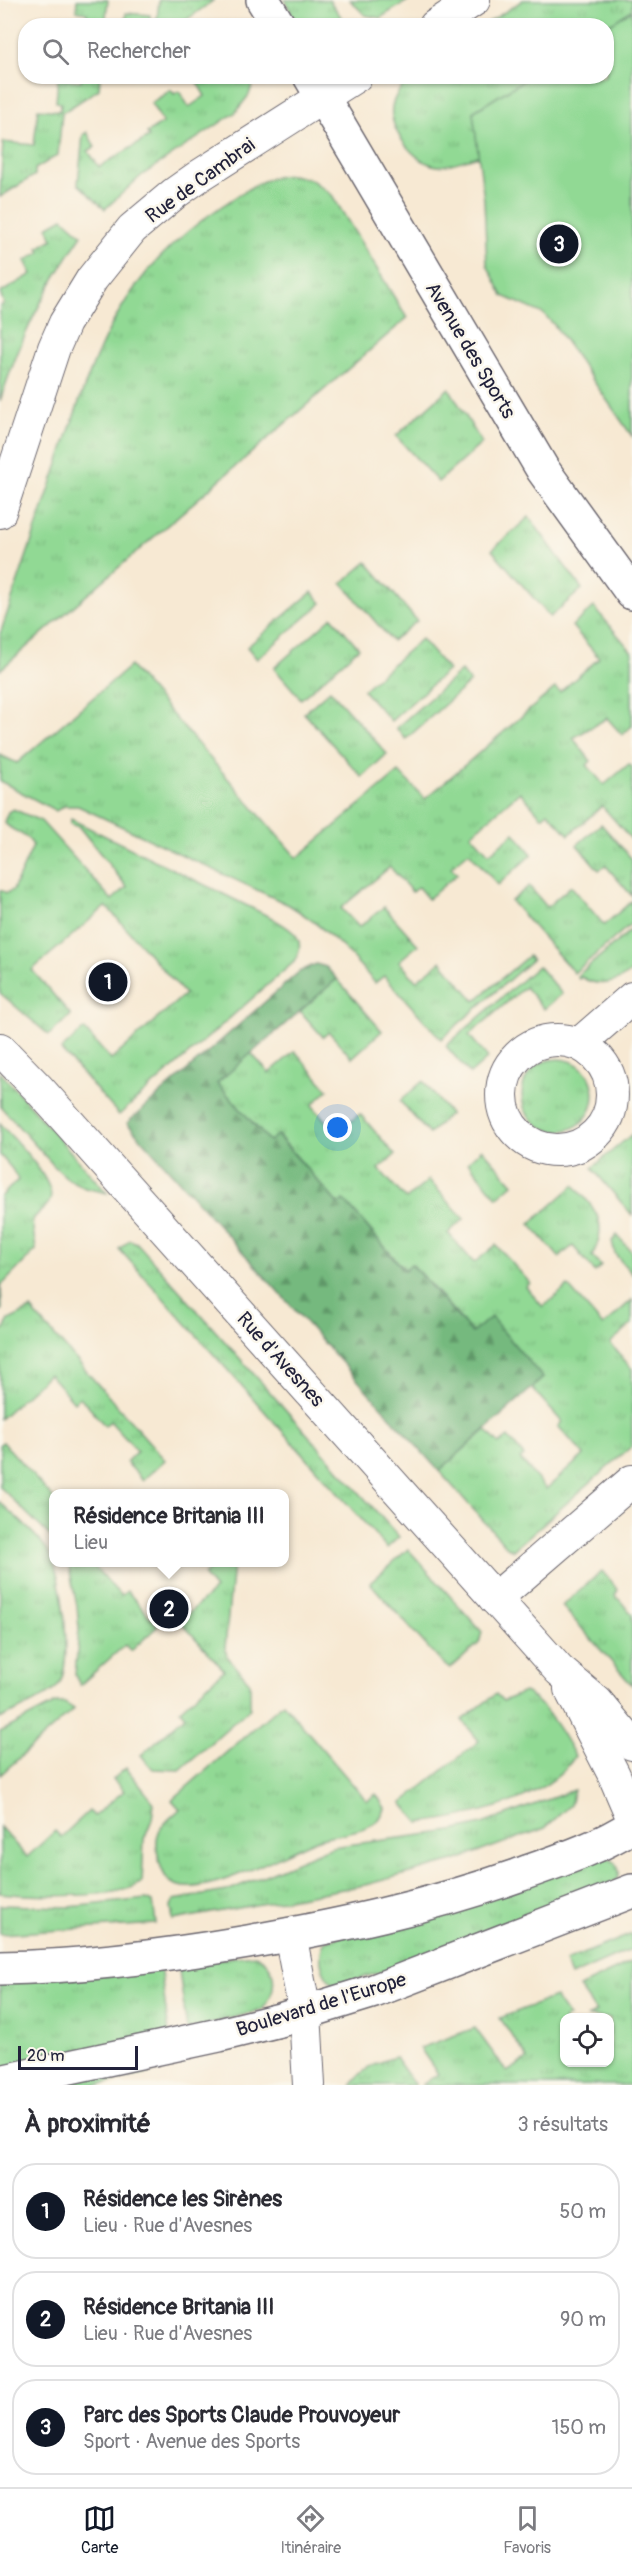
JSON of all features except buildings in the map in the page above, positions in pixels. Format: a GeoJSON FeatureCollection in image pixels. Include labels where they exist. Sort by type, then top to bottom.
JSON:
{"type":"FeatureCollection","features":[{"type":"Feature","properties":{"kind":"street"},"geometry":{"type":"LineString","coordinates":[[263,0],[274,18]]}},
{"type":"Feature","properties":{"kind":"street"},"geometry":{"type":"LineString","coordinates":[[447,18],[474,0]]}},
{"type":"Feature","properties":{"kind":"street","name":"Rue de Cambrai"},"geometry":{"type":"LineString","coordinates":[[0,512],[54,348],[65,323],[102,265],[132,229],[175,193],[316,87]]}},
{"type":"Feature","properties":{"kind":"street","name":"Avenue des Sports"},"geometry":{"type":"LineString","coordinates":[[316,87],[543,470],[632,593]]}},
{"type":"Feature","properties":{"kind":"street"},"geometry":{"type":"LineString","coordinates":[[579,1044],[632,998]]}},
{"type":"Feature","properties":{"kind":"street","name":"Rue d'Avesnes"},"geometry":{"type":"LineString","coordinates":[[0,1049],[46,1097],[559,1670],[597,1702],[632,1744]]}},
{"type":"Feature","properties":{"kind":"street"},"geometry":{"type":"LineString","coordinates":[[495,1599],[632,1481]]}},
{"type":"Feature","properties":{"kind":"street","name":"Rue d'Avesnes"},"geometry":{"type":"LineString","coordinates":[[559,1670],[614,1775],[632,1817]]}},
{"type":"Feature","properties":{"kind":"street"},"geometry":{"type":"LineString","coordinates":[[0,1968],[127,1960],[290,1934],[412,1908],[481,1888],[577,1854],[632,1826]]}},
{"type":"Feature","properties":{"kind":"street","name":"Boulevard de l'Europe"},"geometry":{"type":"LineString","coordinates":[[0,2082],[219,2035],[305,2012],[398,1982],[632,1891]]}},
{"type":"Feature","properties":{"kind":"street"},"geometry":{"type":"LineString","coordinates":[[290,1934],[305,2012],[309,2085]]}},
{"type":"Feature","properties":{"kind":"green space"},"geometry":{"type":"Polygon","coordinates":[[[77,0],[108,0],[106,18],[87,18],[87,13],[76,11],[77,0]]]}},
{"type":"Feature","properties":{"kind":"green space"},"geometry":{"type":"Polygon","coordinates":[[[159,0],[214,0],[189,18],[157,18],[159,0]]]}},
{"type":"Feature","properties":{"kind":"green space"},"geometry":{"type":"Polygon","coordinates":[[[285,0],[329,0],[342,18],[295,18],[285,0]]]}},
{"type":"Feature","properties":{"kind":"green space"},"geometry":{"type":"Polygon","coordinates":[[[350,0],[409,0],[380,18],[365,15],[350,0]]]}},
{"type":"Feature","properties":{"kind":"green space"},"geometry":{"type":"Polygon","coordinates":[[[523,0],[632,0],[632,10],[614,22],[614,18],[495,18],[523,0]]]}},
{"type":"Feature","properties":{"kind":"green space"},"geometry":{"type":"Polygon","coordinates":[[[632,10],[632,436],[555,326],[544,314],[503,296],[487,265],[484,200],[473,112],[518,84],[614,84],[614,22],[632,10]]]}},
{"type":"Feature","properties":{"kind":"green space"},"geometry":{"type":"Polygon","coordinates":[[[126,13],[150,15],[150,18],[126,18],[126,13]]]}},
{"type":"Feature","properties":{"kind":"green space"},"geometry":{"type":"Polygon","coordinates":[[[58,84],[99,84],[99,89],[62,113],[58,155],[35,169],[35,175],[0,197],[3,142],[34,145],[38,109],[60,111],[61,103],[56,102],[58,84]]]}},
{"type":"Feature","properties":{"kind":"green space"},"geometry":{"type":"Polygon","coordinates":[[[198,84],[253,84],[249,95],[236,112],[141,176],[105,209],[78,184],[83,135],[87,132],[95,147],[88,151],[99,167],[149,137],[147,133],[163,123],[151,103],[171,90],[174,94],[179,91],[189,107],[205,96],[198,84]]]}},
{"type":"Feature","properties":{"kind":"green space"},"geometry":{"type":"Polygon","coordinates":[[[405,84],[518,84],[473,112],[479,156],[438,166],[420,159],[397,133],[392,112],[394,99],[405,84]]]}},
{"type":"Feature","properties":{"kind":"green space"},"geometry":{"type":"Polygon","coordinates":[[[291,175],[310,179],[332,195],[407,318],[0,670],[0,634],[72,421],[100,349],[116,317],[135,287],[158,259],[187,232],[255,185],[272,178],[291,175]]]}},
{"type":"Feature","properties":{"kind":"green space"},"geometry":{"type":"Polygon","coordinates":[[[63,218],[82,235],[35,315],[0,401],[0,306],[4,304],[0,293],[32,274],[25,261],[40,252],[38,248],[53,239],[47,227],[63,218]]]}},
{"type":"Feature","properties":{"kind":"green space"},"geometry":{"type":"Polygon","coordinates":[[[449,388],[482,443],[438,482],[396,436],[449,388]]]}},
{"type":"Feature","properties":{"kind":"green space"},"geometry":{"type":"Polygon","coordinates":[[[529,517],[582,589],[550,617],[492,550],[529,517]]]}},
{"type":"Feature","properties":{"kind":"green space"},"geometry":{"type":"Polygon","coordinates":[[[367,562],[417,621],[392,641],[342,583],[367,562]]]}},
{"type":"Feature","properties":{"kind":"green space"},"geometry":{"type":"Polygon","coordinates":[[[312,592],[322,603],[257,659],[247,647],[312,592]]]}},
{"type":"Feature","properties":{"kind":"green space"},"geometry":{"type":"Polygon","coordinates":[[[594,607],[632,652],[632,726],[622,735],[607,718],[573,738],[591,761],[587,765],[604,785],[629,764],[632,767],[632,840],[602,806],[569,835],[548,812],[542,817],[520,792],[471,834],[489,854],[514,833],[532,854],[498,885],[469,852],[451,867],[457,874],[428,899],[418,887],[412,892],[390,867],[341,908],[359,927],[384,907],[418,945],[399,961],[416,981],[441,961],[475,1001],[528,956],[532,960],[441,1039],[384,976],[375,983],[335,940],[289,905],[78,806],[64,806],[56,811],[0,781],[0,755],[17,763],[130,666],[297,858],[399,772],[425,799],[555,688],[560,692],[599,658],[572,626],[594,607]]]}},
{"type":"Feature","properties":{"kind":"green space"},"geometry":{"type":"Polygon","coordinates":[[[332,617],[359,648],[301,699],[274,668],[332,617]]]}},
{"type":"Feature","properties":{"kind":"green space"},"geometry":{"type":"Polygon","coordinates":[[[421,639],[448,670],[391,721],[363,690],[421,639]]]}},
{"type":"Feature","properties":{"kind":"green space"},"geometry":{"type":"Polygon","coordinates":[[[461,671],[470,682],[406,739],[396,728],[461,671]]]}},
{"type":"Feature","properties":{"kind":"green space"},"geometry":{"type":"Polygon","coordinates":[[[330,690],[387,754],[362,777],[304,713],[330,690]]]}},
{"type":"Feature","properties":{"kind":"green space"},"geometry":{"type":"Polygon","coordinates":[[[13,809],[41,821],[112,900],[127,887],[79,827],[70,824],[71,819],[272,918],[291,930],[299,940],[300,947],[294,962],[119,1115],[61,1050],[84,1029],[111,1060],[185,994],[106,906],[32,970],[71,1015],[49,1035],[0,993],[0,890],[7,893],[13,890],[33,846],[27,838],[4,822],[8,812],[13,809]]]}},
{"type":"Feature","properties":{"kind":"green space"},"geometry":{"type":"Polygon","coordinates":[[[601,824],[632,859],[632,896],[606,866],[599,870],[577,845],[601,824]]]}},
{"type":"Feature","properties":{"kind":"green space"},"geometry":{"type":"Polygon","coordinates":[[[529,886],[547,907],[571,886],[604,925],[632,901],[632,923],[574,973],[511,901],[529,886]]]}},
{"type":"Feature","properties":{"kind":"green space"},"geometry":{"type":"Polygon","coordinates":[[[632,929],[632,971],[608,983],[594,983],[581,977],[579,979],[577,976],[632,929]]]}},
{"type":"Feature","properties":{"kind":"green space"},"geometry":{"type":"Polygon","coordinates":[[[316,964],[326,967],[337,979],[217,1083],[269,1141],[277,1135],[338,1204],[344,1200],[404,1270],[411,1264],[472,1333],[491,1317],[543,1378],[439,1471],[127,1123],[299,972],[316,964]]]}},
{"type":"Feature","properties":{"kind":"green space"},"geometry":{"type":"Polygon","coordinates":[[[538,966],[562,994],[544,1009],[525,987],[469,1035],[488,1058],[470,1074],[446,1046],[538,966]]]}},
{"type":"Feature","properties":{"kind":"green space"},"geometry":{"type":"Polygon","coordinates":[[[337,979],[382,1031],[352,1058],[329,1032],[323,1037],[300,1011],[337,979]]]}},
{"type":"Feature","properties":{"kind":"green space"},"geometry":{"type":"Polygon","coordinates":[[[295,1051],[328,1090],[312,1105],[336,1133],[360,1114],[395,1155],[379,1169],[406,1199],[429,1180],[464,1219],[448,1233],[474,1263],[496,1245],[530,1283],[526,1287],[543,1307],[568,1286],[603,1326],[632,1300],[632,1324],[610,1343],[632,1369],[632,1446],[513,1550],[507,1547],[439,1471],[486,1430],[499,1444],[508,1437],[524,1456],[520,1459],[546,1489],[584,1455],[558,1426],[562,1422],[532,1388],[543,1378],[490,1318],[473,1333],[412,1264],[405,1270],[344,1200],[338,1204],[278,1135],[270,1142],[217,1083],[251,1053],[269,1073],[295,1051]]]}},
{"type":"Feature","properties":{"kind":"green space"},"geometry":{"type":"Polygon","coordinates":[[[558,1059],[572,1062],[584,1069],[591,1081],[594,1095],[591,1109],[584,1121],[572,1128],[558,1131],[544,1128],[532,1121],[525,1109],[522,1095],[525,1081],[532,1069],[544,1062],[558,1059]]]}},
{"type":"Feature","properties":{"kind":"green space"},"geometry":{"type":"Polygon","coordinates":[[[0,1072],[107,1193],[85,1188],[68,1179],[1,1107],[0,1072]]]}},
{"type":"Feature","properties":{"kind":"green space"},"geometry":{"type":"Polygon","coordinates":[[[423,1081],[450,1114],[429,1134],[400,1101],[423,1081]]]}},
{"type":"Feature","properties":{"kind":"green space"},"geometry":{"type":"Polygon","coordinates":[[[0,1124],[40,1171],[47,1182],[50,1200],[32,1221],[36,1250],[1,1286],[2,1309],[0,1313],[0,1197],[18,1180],[0,1155],[0,1124]]]}},
{"type":"Feature","properties":{"kind":"green space"},"geometry":{"type":"Polygon","coordinates":[[[632,1134],[632,1215],[592,1168],[632,1134]]]}},
{"type":"Feature","properties":{"kind":"green space"},"geometry":{"type":"Polygon","coordinates":[[[482,1149],[513,1184],[497,1198],[468,1162],[482,1149]]]}},
{"type":"Feature","properties":{"kind":"green space"},"geometry":{"type":"Polygon","coordinates":[[[574,1185],[594,1209],[600,1225],[600,1234],[592,1256],[601,1266],[595,1272],[573,1246],[559,1257],[530,1224],[574,1185]]]}},
{"type":"Feature","properties":{"kind":"green space"},"geometry":{"type":"Polygon","coordinates":[[[617,1235],[632,1252],[632,1274],[615,1254],[612,1241],[617,1235]]]}},
{"type":"Feature","properties":{"kind":"green space"},"geometry":{"type":"Polygon","coordinates":[[[130,1240],[137,1243],[399,1537],[387,1548],[119,1249],[130,1240]]]}},
{"type":"Feature","properties":{"kind":"green space"},"geometry":{"type":"Polygon","coordinates":[[[31,1309],[165,1460],[143,1480],[126,1462],[137,1451],[110,1421],[105,1426],[80,1397],[74,1402],[49,1374],[0,1419],[0,1335],[9,1320],[31,1309]]]}},
{"type":"Feature","properties":{"kind":"green space"},"geometry":{"type":"Polygon","coordinates":[[[3,1442],[49,1494],[49,1535],[0,1487],[0,1444],[3,1442]]]}},
{"type":"Feature","properties":{"kind":"green space"},"geometry":{"type":"Polygon","coordinates":[[[0,1502],[32,1532],[49,1552],[49,1567],[55,1567],[62,1599],[66,1641],[62,1677],[57,1687],[38,1700],[0,1719],[0,1502]]]}},
{"type":"Feature","properties":{"kind":"green space"},"geometry":{"type":"Polygon","coordinates":[[[408,1549],[482,1632],[479,1643],[450,1669],[441,1662],[370,1583],[408,1549]]]}},
{"type":"Feature","properties":{"kind":"green space"},"geometry":{"type":"Polygon","coordinates":[[[69,1567],[95,1567],[121,1596],[127,1591],[158,1626],[131,1651],[125,1645],[80,1685],[75,1675],[79,1629],[69,1567]]]}},
{"type":"Feature","properties":{"kind":"green space"},"geometry":{"type":"Polygon","coordinates":[[[233,1567],[225,1648],[227,1656],[250,1683],[250,1708],[180,1770],[153,1769],[141,1755],[185,1716],[180,1710],[224,1670],[180,1621],[215,1589],[203,1575],[212,1568],[233,1567]]]}},
{"type":"Feature","properties":{"kind":"green space"},"geometry":{"type":"Polygon","coordinates":[[[602,1571],[618,1590],[615,1595],[632,1614],[632,1685],[562,1606],[602,1571]]]}},
{"type":"Feature","properties":{"kind":"green space"},"geometry":{"type":"Polygon","coordinates":[[[524,1692],[546,1711],[575,1756],[563,1772],[546,1785],[505,1804],[483,1811],[419,1823],[402,1803],[479,1741],[462,1720],[496,1694],[503,1701],[524,1692]]]}},
{"type":"Feature","properties":{"kind":"green space"},"geometry":{"type":"Polygon","coordinates":[[[56,1703],[65,1703],[74,1709],[0,1775],[0,1732],[56,1703]]]}},
{"type":"Feature","properties":{"kind":"green space"},"geometry":{"type":"Polygon","coordinates":[[[283,1703],[367,1801],[376,1794],[385,1808],[382,1816],[367,1827],[318,1839],[226,1879],[190,1887],[172,1883],[161,1868],[157,1839],[161,1828],[180,1809],[172,1800],[283,1703]]]}},
{"type":"Feature","properties":{"kind":"green space"},"geometry":{"type":"Polygon","coordinates":[[[126,1768],[154,1803],[152,1819],[144,1839],[142,1882],[131,1888],[95,1894],[52,1896],[0,1893],[0,1827],[27,1857],[55,1831],[61,1837],[89,1811],[94,1816],[124,1791],[113,1779],[126,1768]]]}},
{"type":"Feature","properties":{"kind":"green space"},"geometry":{"type":"Polygon","coordinates":[[[574,1790],[570,1805],[545,1828],[454,1861],[365,1885],[173,1920],[171,1906],[174,1900],[227,1891],[332,1847],[452,1831],[482,1824],[574,1790]]]}},
{"type":"Feature","properties":{"kind":"green space"},"geometry":{"type":"Polygon","coordinates":[[[605,1857],[617,1866],[619,1876],[617,1880],[468,1945],[336,1986],[324,1972],[321,1953],[325,1941],[605,1857]]]}},
{"type":"Feature","properties":{"kind":"green space"},"geometry":{"type":"Polygon","coordinates":[[[146,1899],[153,1902],[156,1924],[0,1934],[0,1905],[69,1907],[146,1899]]]}},
{"type":"Feature","properties":{"kind":"green space"},"geometry":{"type":"Polygon","coordinates":[[[632,1934],[632,1949],[571,1976],[565,1961],[632,1934]]]}},
{"type":"Feature","properties":{"kind":"green space"},"geometry":{"type":"Polygon","coordinates":[[[255,1955],[269,1966],[274,1980],[271,1995],[262,2010],[187,2030],[178,1963],[255,1955]]]}},
{"type":"Feature","properties":{"kind":"green space"},"geometry":{"type":"Polygon","coordinates":[[[632,1962],[632,2085],[422,2085],[438,2074],[420,2048],[475,2028],[507,2072],[528,2059],[500,2018],[555,1997],[566,2013],[560,2013],[560,2067],[614,2067],[614,2013],[594,2013],[596,2012],[579,1987],[632,1962]]]}},
{"type":"Feature","properties":{"kind":"green space"},"geometry":{"type":"Polygon","coordinates":[[[160,1966],[169,2033],[0,2069],[0,1978],[160,1966]]]}},
{"type":"Feature","properties":{"kind":"green space"},"geometry":{"type":"Polygon","coordinates":[[[171,2057],[173,2068],[96,2085],[38,2085],[171,2057]]]}},
{"type":"Feature","properties":{"kind":"green space"},"geometry":{"type":"Polygon","coordinates":[[[395,2057],[415,2085],[351,2085],[370,2067],[395,2057]]]}},
{"type":"Feature","properties":{"kind":"place","name":"Parc des Sports Claude Prouvoyeur"},"geometry":{"type":"Point","coordinates":[559,244]}},
{"type":"Feature","properties":{"kind":"place","name":"Résidence les Sirènes"},"geometry":{"type":"Point","coordinates":[108,982]}},
{"type":"Feature","properties":{"kind":"place","name":"Résidence Britania III"},"geometry":{"type":"Point","coordinates":[169,1609]}}]}
